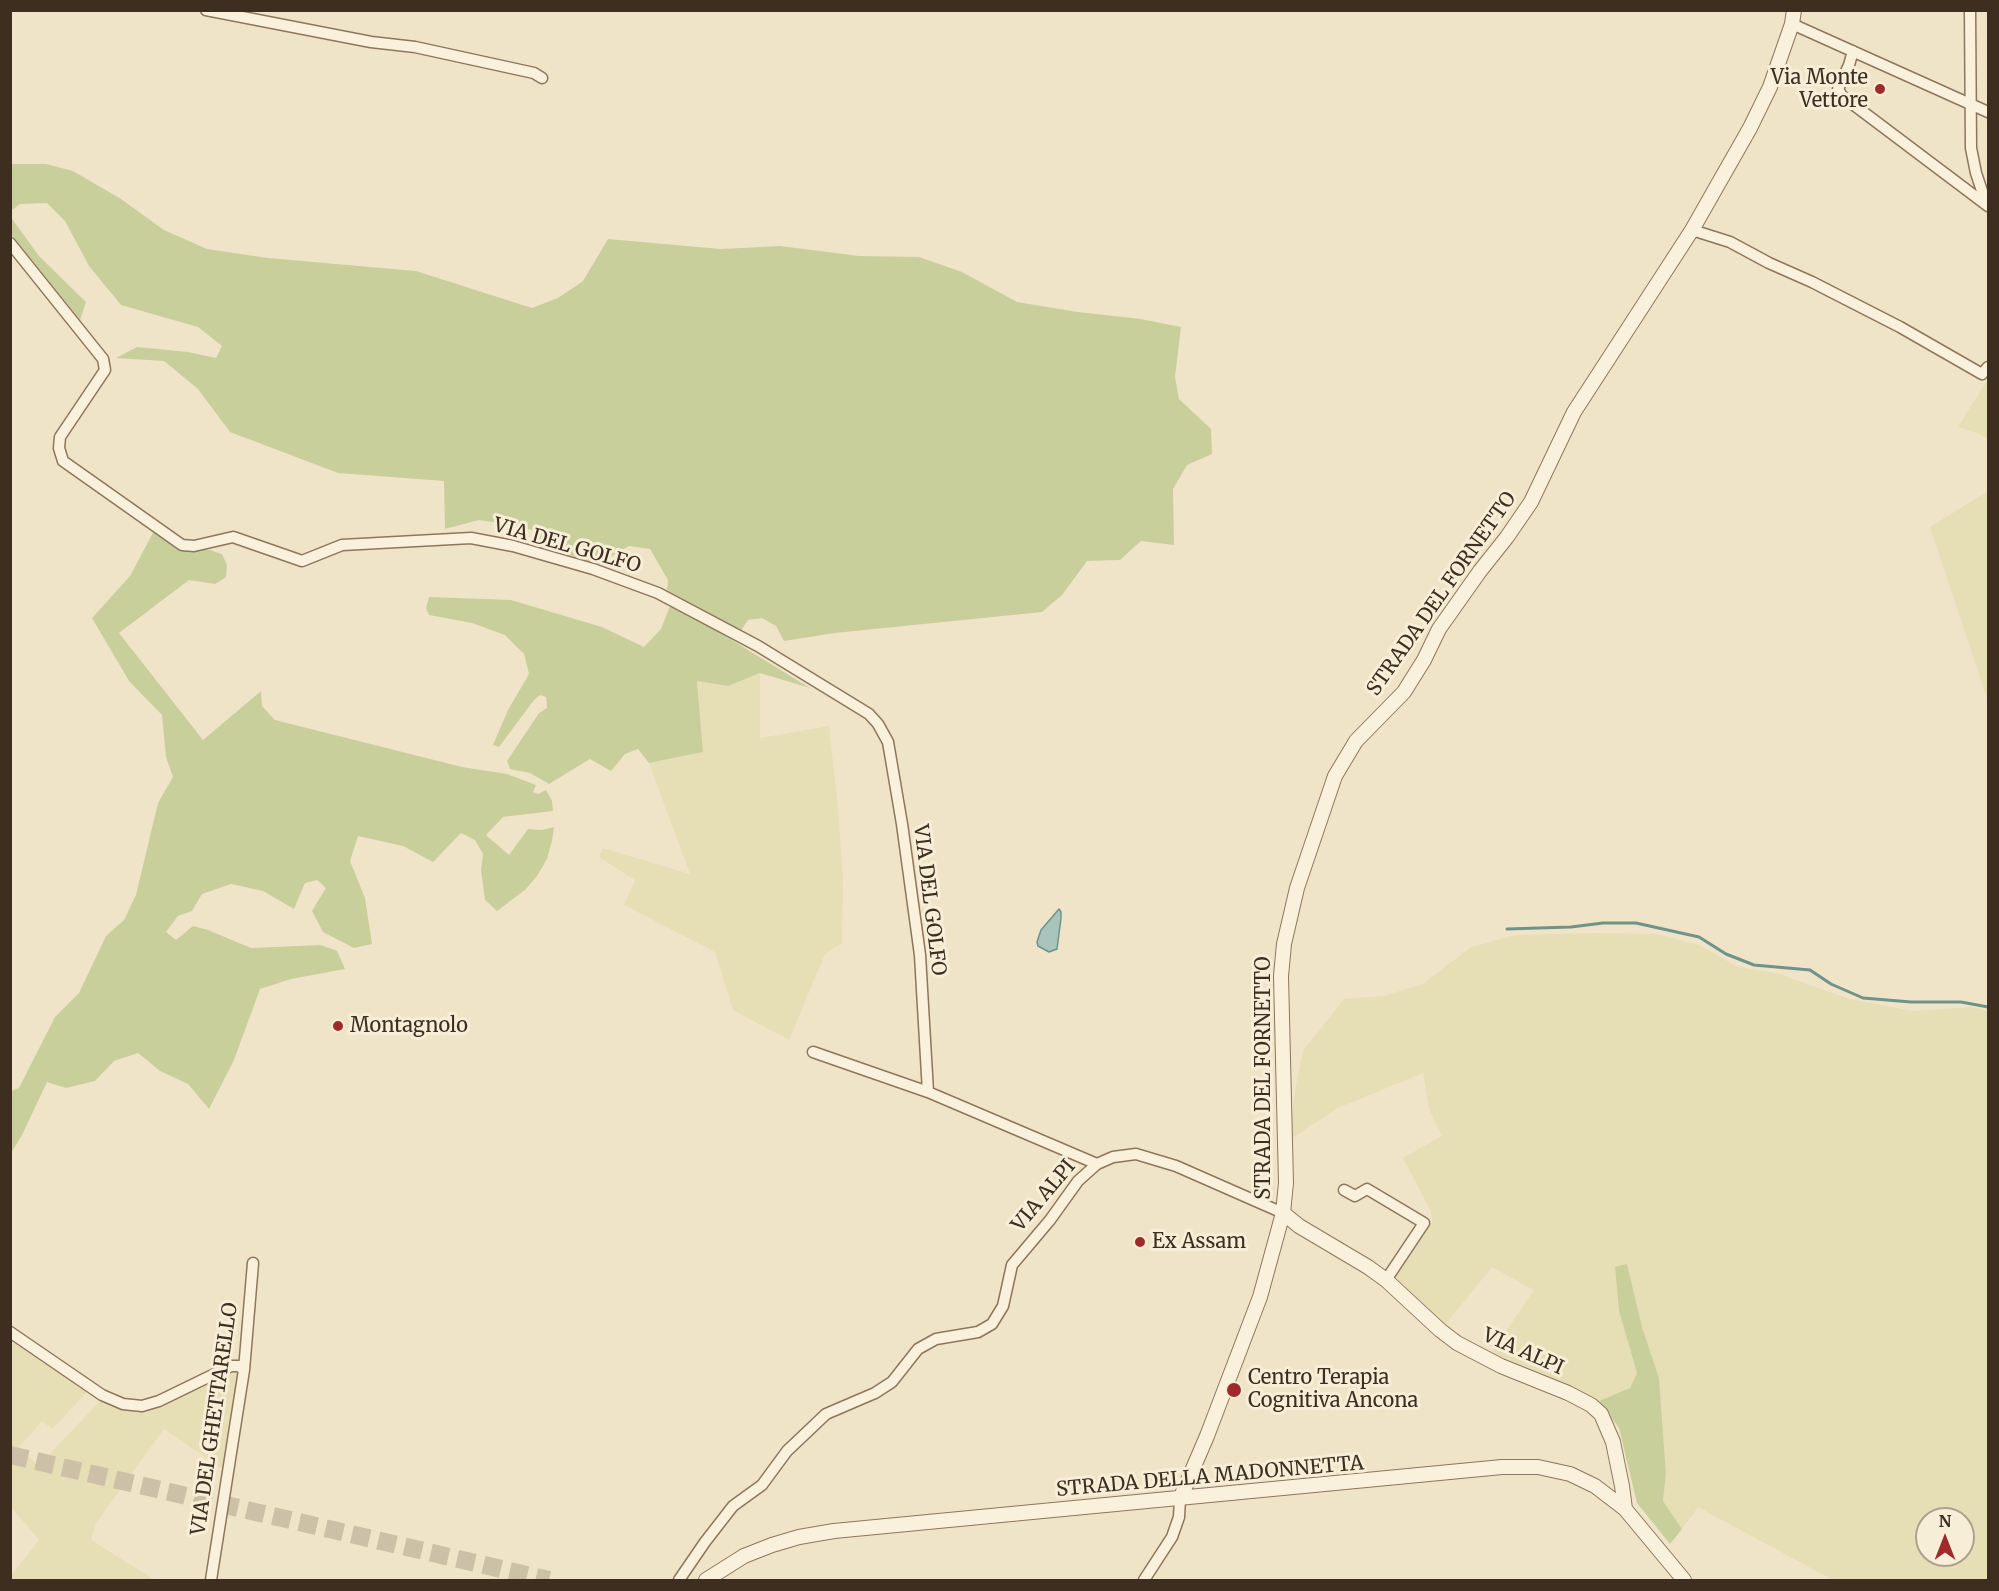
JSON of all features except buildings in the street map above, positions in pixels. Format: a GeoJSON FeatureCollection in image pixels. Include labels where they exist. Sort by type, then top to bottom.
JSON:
{"type":"FeatureCollection","features":[{"type":"Feature","properties":{"kind":"street"},"geometry":{"type":"LineString","coordinates":[[206,10],[371,42],[415,47],[534,73],[542,78]]}},
{"type":"Feature","properties":{"kind":"street"},"geometry":{"type":"LineString","coordinates":[[1970,10],[1971,148],[1976,173],[1987,205]]}},
{"type":"Feature","properties":{"kind":"street"},"geometry":{"type":"LineString","coordinates":[[1793,17],[1852,51],[1989,112]]}},
{"type":"Feature","properties":{"kind":"street","name":"STRADA DEL FORNETTO"},"geometry":{"type":"LineString","coordinates":[[1180,1499],[1207,1436],[1260,1297],[1283,1213],[1286,1183],[1281,976],[1284,944],[1297,888],[1335,776],[1356,741],[1404,692],[1424,660],[1438,629],[1531,502],[1574,411],[1692,230],[1750,128],[1770,87],[1793,17]]}},
{"type":"Feature","properties":{"kind":"street"},"geometry":{"type":"LineString","coordinates":[[1852,51],[1849,65],[1838,89],[1842,96],[1987,205]]}},
{"type":"Feature","properties":{"kind":"street"},"geometry":{"type":"LineString","coordinates":[[1692,230],[1730,242],[1769,264],[1812,282],[1900,327],[1982,374],[1989,367]]}},
{"type":"Feature","properties":{"kind":"street","name":"VIA DEL GOLFO"},"geometry":{"type":"LineString","coordinates":[[10,243],[103,359],[105,370],[60,437],[59,448],[63,461],[182,545],[194,546],[233,537],[302,561],[342,545],[471,538],[513,546],[593,569],[658,593],[758,646],[869,714],[878,724],[888,742],[902,824],[920,955],[928,1092]]}},
{"type":"Feature","properties":{"kind":"street"},"geometry":{"type":"LineString","coordinates":[[813,1053],[928,1092],[1097,1164]]}},
{"type":"Feature","properties":{"kind":"street","name":"VIA ALPI"},"geometry":{"type":"LineString","coordinates":[[679,1581],[733,1506],[762,1485],[788,1451],[826,1414],[875,1393],[892,1382],[918,1349],[936,1339],[978,1332],[992,1324],[1004,1306],[1012,1265],[1050,1220],[1078,1181],[1097,1164],[1113,1157],[1136,1154],[1176,1166],[1283,1213],[1299,1226],[1342,1250],[1386,1280],[1457,1343],[1501,1366],[1568,1393],[1591,1405],[1601,1414],[1613,1442],[1625,1509]]}},
{"type":"Feature","properties":{"kind":"street"},"geometry":{"type":"LineString","coordinates":[[1344,1190],[1355,1196],[1367,1189],[1424,1223],[1386,1280]]}},
{"type":"Feature","properties":{"kind":"street","name":"VIA DEL GHETTARELLO"},"geometry":{"type":"LineString","coordinates":[[211,1581],[244,1371],[253,1263]]}},
{"type":"Feature","properties":{"kind":"street"},"geometry":{"type":"LineString","coordinates":[[10,1332],[102,1395],[123,1404],[142,1406],[159,1401],[231,1366],[239,1366],[244,1371]]}},
{"type":"Feature","properties":{"kind":"street","name":"STRADA DELLA MADONNETTA"},"geometry":{"type":"LineString","coordinates":[[706,1581],[744,1556],[799,1537],[845,1530],[1502,1467],[1538,1467],[1570,1474],[1595,1486],[1625,1509],[1684,1581]]}},
{"type":"Feature","properties":{"kind":"street"},"geometry":{"type":"LineString","coordinates":[[1144,1581],[1172,1537],[1179,1517],[1180,1499]]}},
{"type":"Feature","properties":{"kind":"shaded area"},"geometry":{"type":"Polygon","coordinates":[[[1988,379],[1988,439],[1958,427],[1988,379]]]}},
{"type":"Feature","properties":{"kind":"shaded area"},"geometry":{"type":"Polygon","coordinates":[[[1988,491],[1988,701],[1930,527],[1988,491]]]}},
{"type":"Feature","properties":{"kind":"shaded area"},"geometry":{"type":"Polygon","coordinates":[[[760,673],[760,738],[829,726],[838,808],[843,879],[842,943],[825,954],[789,1040],[733,1010],[715,952],[624,905],[635,880],[599,857],[603,848],[690,874],[649,763],[703,752],[697,681],[728,686],[760,673]]]}},
{"type":"Feature","properties":{"kind":"shaded area"},"geometry":{"type":"Polygon","coordinates":[[[1657,934],[1699,945],[1738,967],[1777,973],[1849,999],[1913,1011],[1971,1007],[1988,1011],[1988,1580],[1833,1580],[1698,1507],[1682,1529],[1663,1501],[1666,1474],[1659,1378],[1642,1327],[1627,1265],[1615,1267],[1619,1311],[1637,1373],[1630,1388],[1599,1401],[1537,1377],[1492,1352],[1534,1290],[1492,1267],[1444,1326],[1393,1280],[1432,1222],[1431,1211],[1403,1158],[1442,1136],[1429,1109],[1423,1073],[1338,1108],[1289,1140],[1303,1051],[1344,999],[1383,996],[1423,984],[1471,947],[1515,935],[1657,934]]]}},
{"type":"Feature","properties":{"kind":"shaded area"},"geometry":{"type":"Polygon","coordinates":[[[10,1338],[88,1391],[52,1429],[42,1421],[19,1447],[38,1466],[101,1400],[136,1413],[155,1409],[233,1369],[239,1374],[224,1470],[164,1429],[96,1523],[91,1540],[155,1580],[11,1580],[11,1576],[39,1540],[11,1507],[10,1338]]]}},
{"type":"Feature","properties":{"kind":"green space"},"geometry":{"type":"Polygon","coordinates":[[[10,164],[46,164],[73,171],[121,199],[164,230],[207,249],[268,258],[416,271],[532,308],[558,298],[583,281],[608,239],[721,249],[780,246],[859,256],[919,257],[962,272],[1017,302],[1141,319],[1181,327],[1175,377],[1179,399],[1211,429],[1212,454],[1187,465],[1173,489],[1174,545],[1141,541],[1120,560],[1087,561],[1062,595],[1042,612],[835,633],[784,641],[776,626],[762,618],[748,620],[740,632],[667,590],[668,580],[650,549],[629,546],[613,555],[602,565],[539,545],[536,531],[506,524],[479,520],[445,529],[444,481],[338,473],[230,432],[198,389],[164,361],[116,358],[137,347],[188,352],[216,358],[222,346],[198,327],[121,305],[89,266],[65,221],[47,203],[20,204],[11,211],[10,164]]]}},
{"type":"Feature","properties":{"kind":"green space"},"geometry":{"type":"Polygon","coordinates":[[[10,216],[39,256],[86,302],[80,320],[11,234],[10,216]]]}},
{"type":"Feature","properties":{"kind":"green space"},"geometry":{"type":"Polygon","coordinates":[[[154,531],[196,549],[222,554],[227,565],[226,577],[215,584],[189,580],[119,633],[203,740],[261,691],[262,706],[275,720],[462,767],[507,774],[536,785],[533,792],[538,794],[546,790],[552,801],[553,811],[503,817],[486,835],[509,855],[528,829],[542,830],[554,827],[552,841],[547,859],[537,876],[526,889],[497,911],[485,900],[481,870],[483,854],[475,840],[461,833],[433,862],[403,846],[358,836],[350,861],[365,898],[372,944],[354,948],[323,932],[312,911],[326,888],[317,880],[305,883],[294,909],[263,891],[231,884],[202,894],[192,911],[178,916],[166,932],[176,940],[193,926],[251,948],[321,945],[337,951],[345,969],[291,979],[260,989],[234,1060],[209,1109],[188,1084],[160,1071],[138,1053],[114,1061],[95,1081],[66,1088],[47,1082],[11,1153],[11,1091],[19,1088],[55,1017],[79,993],[106,936],[124,920],[136,895],[158,803],[173,777],[166,757],[162,715],[129,681],[92,618],[130,576],[154,531]]]}},
{"type":"Feature","properties":{"kind":"green space"},"geometry":{"type":"Polygon","coordinates":[[[429,597],[511,600],[602,627],[644,647],[661,629],[670,606],[691,615],[810,688],[760,673],[728,686],[697,681],[703,752],[649,763],[638,749],[625,754],[611,771],[590,759],[549,784],[530,773],[510,769],[507,761],[539,713],[547,708],[546,697],[540,695],[534,700],[499,747],[493,745],[508,710],[529,674],[524,654],[505,635],[472,623],[429,615],[426,608],[429,597]]]}},
{"type":"Feature","properties":{"kind":"green space"},"geometry":{"type":"Polygon","coordinates":[[[1627,1264],[1642,1327],[1659,1378],[1666,1474],[1663,1501],[1682,1529],[1670,1544],[1637,1503],[1619,1428],[1599,1401],[1630,1388],[1637,1373],[1619,1311],[1615,1267],[1627,1264]]]}},
{"type":"Feature","properties":{"kind":"water"},"geometry":{"type":"Polygon","coordinates":[[[1059,909],[1061,918],[1057,949],[1049,952],[1038,946],[1037,942],[1041,930],[1059,909]]]}},
{"type":"Feature","properties":{"kind":"waterway"},"geometry":{"type":"LineString","coordinates":[[1507,929],[1636,923],[1699,937],[1726,954],[1754,965],[1810,970],[1831,984],[1863,998],[1911,1002],[1961,1002],[1988,1007]]}},
{"type":"Feature","properties":{"kind":"tunnel"},"geometry":{"type":"LineString","coordinates":[[10,1455],[549,1580]]}},
{"type":"Feature","properties":{"kind":"place","name":"Via Monte Vettore"},"geometry":{"type":"Point","coordinates":[1880,89]}},
{"type":"Feature","properties":{"kind":"place","name":"Montagnolo"},"geometry":{"type":"Point","coordinates":[338,1026]}},
{"type":"Feature","properties":{"kind":"place","name":"Ex Assam"},"geometry":{"type":"Point","coordinates":[1140,1242]}},
{"type":"Feature","properties":{"kind":"place","name":"Centro Terapia Cognitiva Ancona"},"geometry":{"type":"Point","coordinates":[1234,1390]}}]}
